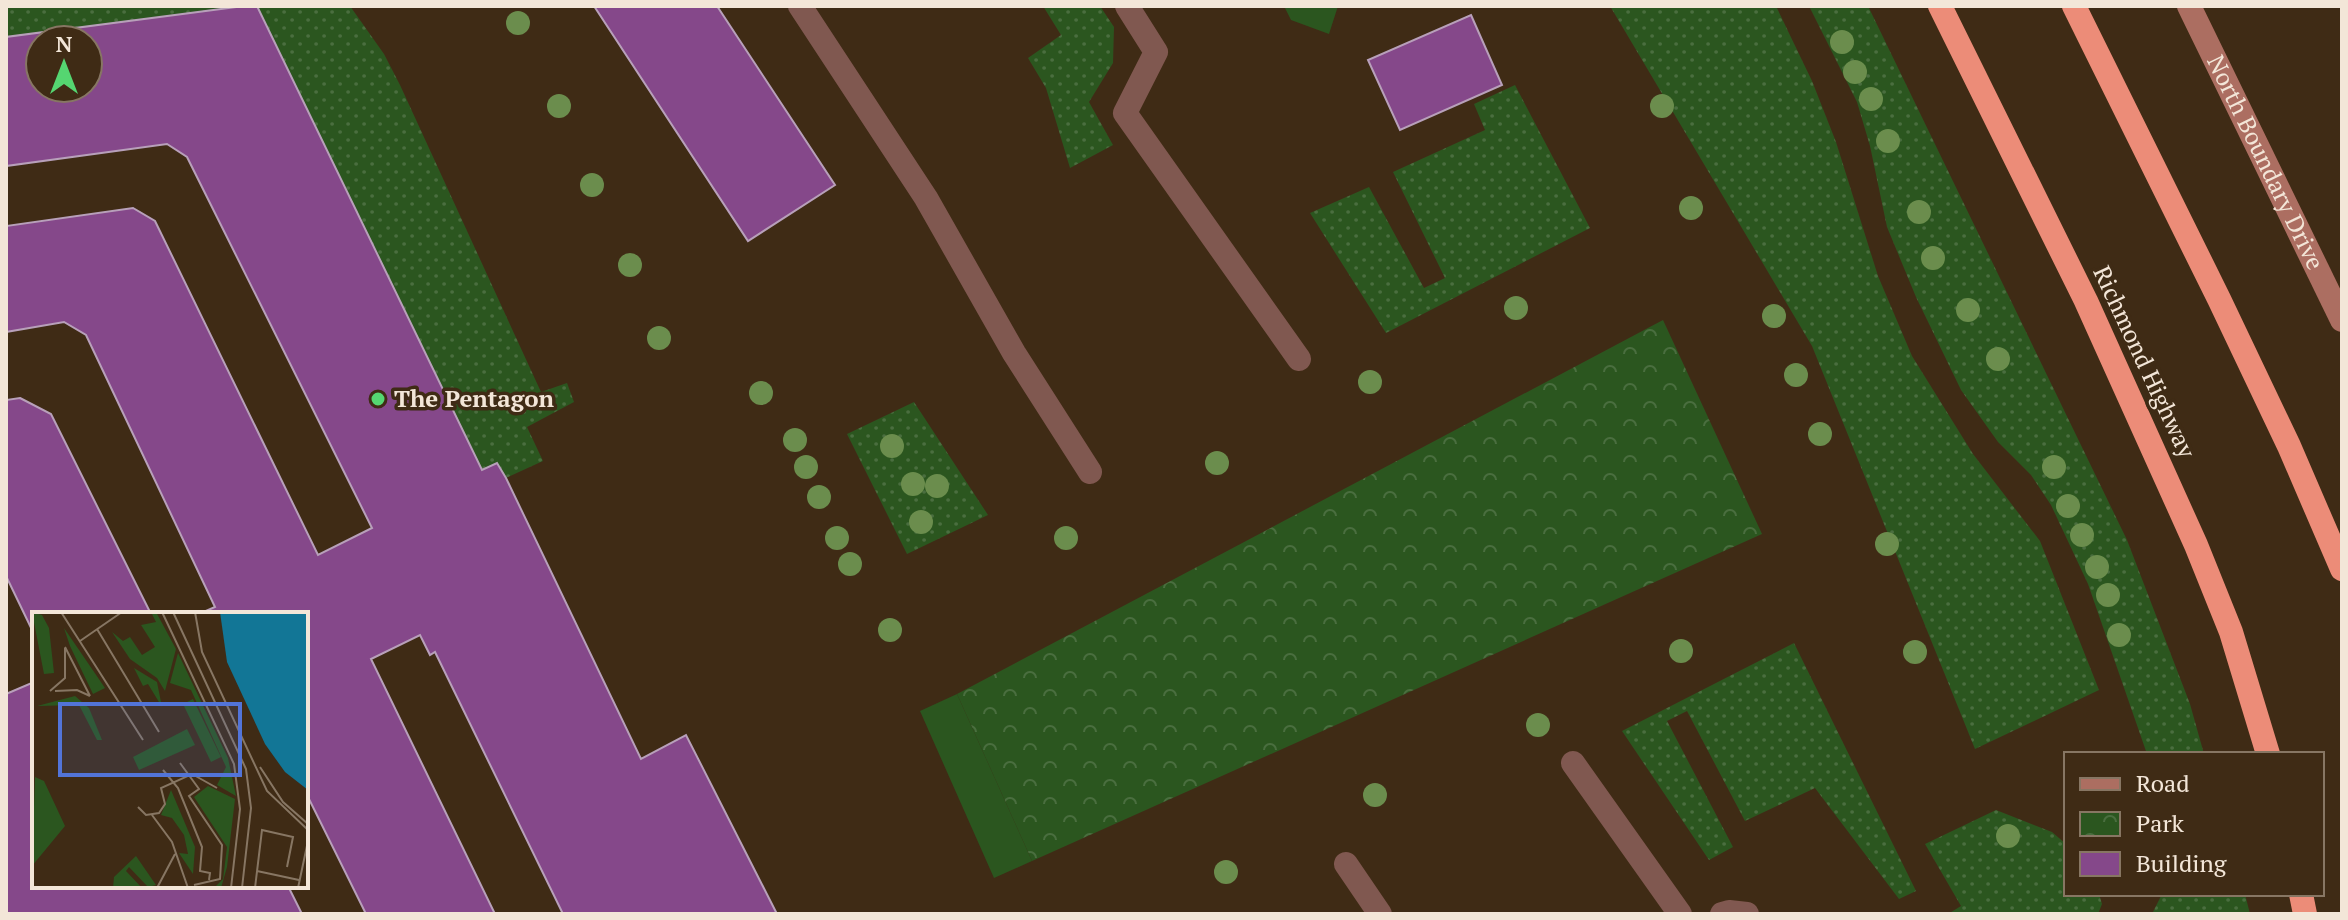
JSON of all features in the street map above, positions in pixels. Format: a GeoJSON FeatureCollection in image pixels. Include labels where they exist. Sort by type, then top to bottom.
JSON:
{"type":"FeatureCollection","features":[{"type":"Feature","properties":{"kind":"highway","name":"Richmond Highway"},"geometry":{"type":"LineString","coordinates":[[1940,6],[2086,301],[2196,545],[2231,632],[2267,752]]}},
{"type":"Feature","properties":{"kind":"highway"},"geometry":{"type":"LineString","coordinates":[[2074,6],[2251,366],[2342,569]]}},
{"type":"Feature","properties":{"kind":"street","name":"North Boundary Drive"},"geometry":{"type":"LineString","coordinates":[[2189,6],[2342,320]]}},
{"type":"Feature","properties":{"kind":"lane"},"geometry":{"type":"LineString","coordinates":[[800,6],[926,198],[1014,353],[1090,472]]}},
{"type":"Feature","properties":{"kind":"lane"},"geometry":{"type":"LineString","coordinates":[[1127,6],[1156,52],[1125,113],[1299,359]]}},
{"type":"Feature","properties":{"kind":"lane"},"geometry":{"type":"LineString","coordinates":[[1573,763],[1680,914]]}},
{"type":"Feature","properties":{"kind":"lane"},"geometry":{"type":"LineString","coordinates":[[1346,864],[1380,914]]}},
{"type":"Feature","properties":{"kind":"green space"},"geometry":{"type":"Polygon","coordinates":[[[6,6],[244,6],[104,24],[24,24],[24,35],[6,37],[6,6]]]}},
{"type":"Feature","properties":{"kind":"green space"},"geometry":{"type":"Polygon","coordinates":[[[257,6],[350,6],[384,54],[541,392],[567,383],[574,402],[527,427],[543,461],[506,478],[497,463],[482,470],[257,6]]]}},
{"type":"Feature","properties":{"kind":"green space"},"geometry":{"type":"Polygon","coordinates":[[[1043,6],[1100,6],[1114,27],[1113,63],[1089,102],[1113,145],[1070,168],[1046,88],[1028,58],[1061,35],[1043,6]]]}},
{"type":"Feature","properties":{"kind":"green space"},"geometry":{"type":"Polygon","coordinates":[[[1284,6],[1338,6],[1329,34],[1291,20],[1284,6]]]}},
{"type":"Feature","properties":{"kind":"green space"},"geometry":{"type":"Polygon","coordinates":[[[1610,6],[1776,6],[1812,81],[1836,142],[1878,276],[1912,356],[1973,454],[2040,541],[2099,690],[1975,749],[1812,346],[1610,6]]]}},
{"type":"Feature","properties":{"kind":"green space"},"geometry":{"type":"Polygon","coordinates":[[[1809,6],[1868,6],[2127,540],[2190,704],[2203,752],[2146,752],[2088,584],[2051,505],[2031,475],[1998,442],[1961,390],[1916,297],[1887,227],[1857,102],[1809,6]]]}},
{"type":"Feature","properties":{"kind":"green space"},"geometry":{"type":"Polygon","coordinates":[[[1515,85],[1590,228],[1386,333],[1310,213],[1369,187],[1424,288],[1445,278],[1393,172],[1485,130],[1474,104],[1515,85]]]}},
{"type":"Feature","properties":{"kind":"green space"},"geometry":{"type":"Polygon","coordinates":[[[1663,320],[1762,534],[1032,861],[957,694],[1663,320]]]}},
{"type":"Feature","properties":{"kind":"green space"},"geometry":{"type":"Polygon","coordinates":[[[914,402],[988,515],[907,554],[847,434],[914,402]]]}},
{"type":"Feature","properties":{"kind":"green space"},"geometry":{"type":"Polygon","coordinates":[[[1794,643],[1916,891],[1899,899],[1815,788],[1745,821],[1687,711],[1667,721],[1733,847],[1709,860],[1622,731],[1794,643]]]}},
{"type":"Feature","properties":{"kind":"green space"},"geometry":{"type":"Polygon","coordinates":[[[957,694],[1032,861],[994,878],[920,711],[957,694]]]}},
{"type":"Feature","properties":{"kind":"green space"},"geometry":{"type":"Polygon","coordinates":[[[1996,810],[2052,832],[2064,842],[2064,896],[2100,896],[2102,904],[2098,914],[1948,914],[1961,906],[1925,844],[1996,810]]]}},
{"type":"Feature","properties":{"kind":"green space"},"geometry":{"type":"Polygon","coordinates":[[[2161,896],[2246,896],[2250,914],[2152,914],[2161,896]]]}},
{"type":"Feature","properties":{"kind":"building","name":"The Pentagon"},"geometry":{"type":"Polygon","coordinates":[[[257,6],[482,470],[497,463],[506,478],[641,759],[686,735],[777,914],[563,914],[435,652],[430,655],[420,635],[371,659],[495,914],[366,914],[308,797],[308,612],[204,612],[215,607],[86,335],[64,322],[6,332],[6,226],[133,208],[155,221],[318,555],[372,528],[187,157],[167,144],[6,166],[6,37],[24,35],[24,104],[104,104],[104,24],[257,6]]]}},
{"type":"Feature","properties":{"kind":"building"},"geometry":{"type":"Polygon","coordinates":[[[594,6],[717,6],[835,185],[748,241],[594,6]]]}},
{"type":"Feature","properties":{"kind":"building"},"geometry":{"type":"Polygon","coordinates":[[[1471,15],[1502,85],[1400,130],[1368,60],[1471,15]]]}},
{"type":"Feature","properties":{"kind":"building"},"geometry":{"type":"Polygon","coordinates":[[[20,398],[51,414],[150,612],[32,612],[32,630],[6,576],[6,400],[20,398]]]}},
{"type":"Feature","properties":{"kind":"building"},"geometry":{"type":"Polygon","coordinates":[[[32,683],[32,888],[289,888],[302,914],[6,914],[6,694],[32,683]]]}},
{"type":"Feature","properties":{"kind":"place","name":"The Pentagon"},"geometry":{"type":"Point","coordinates":[378,399]}}]}
